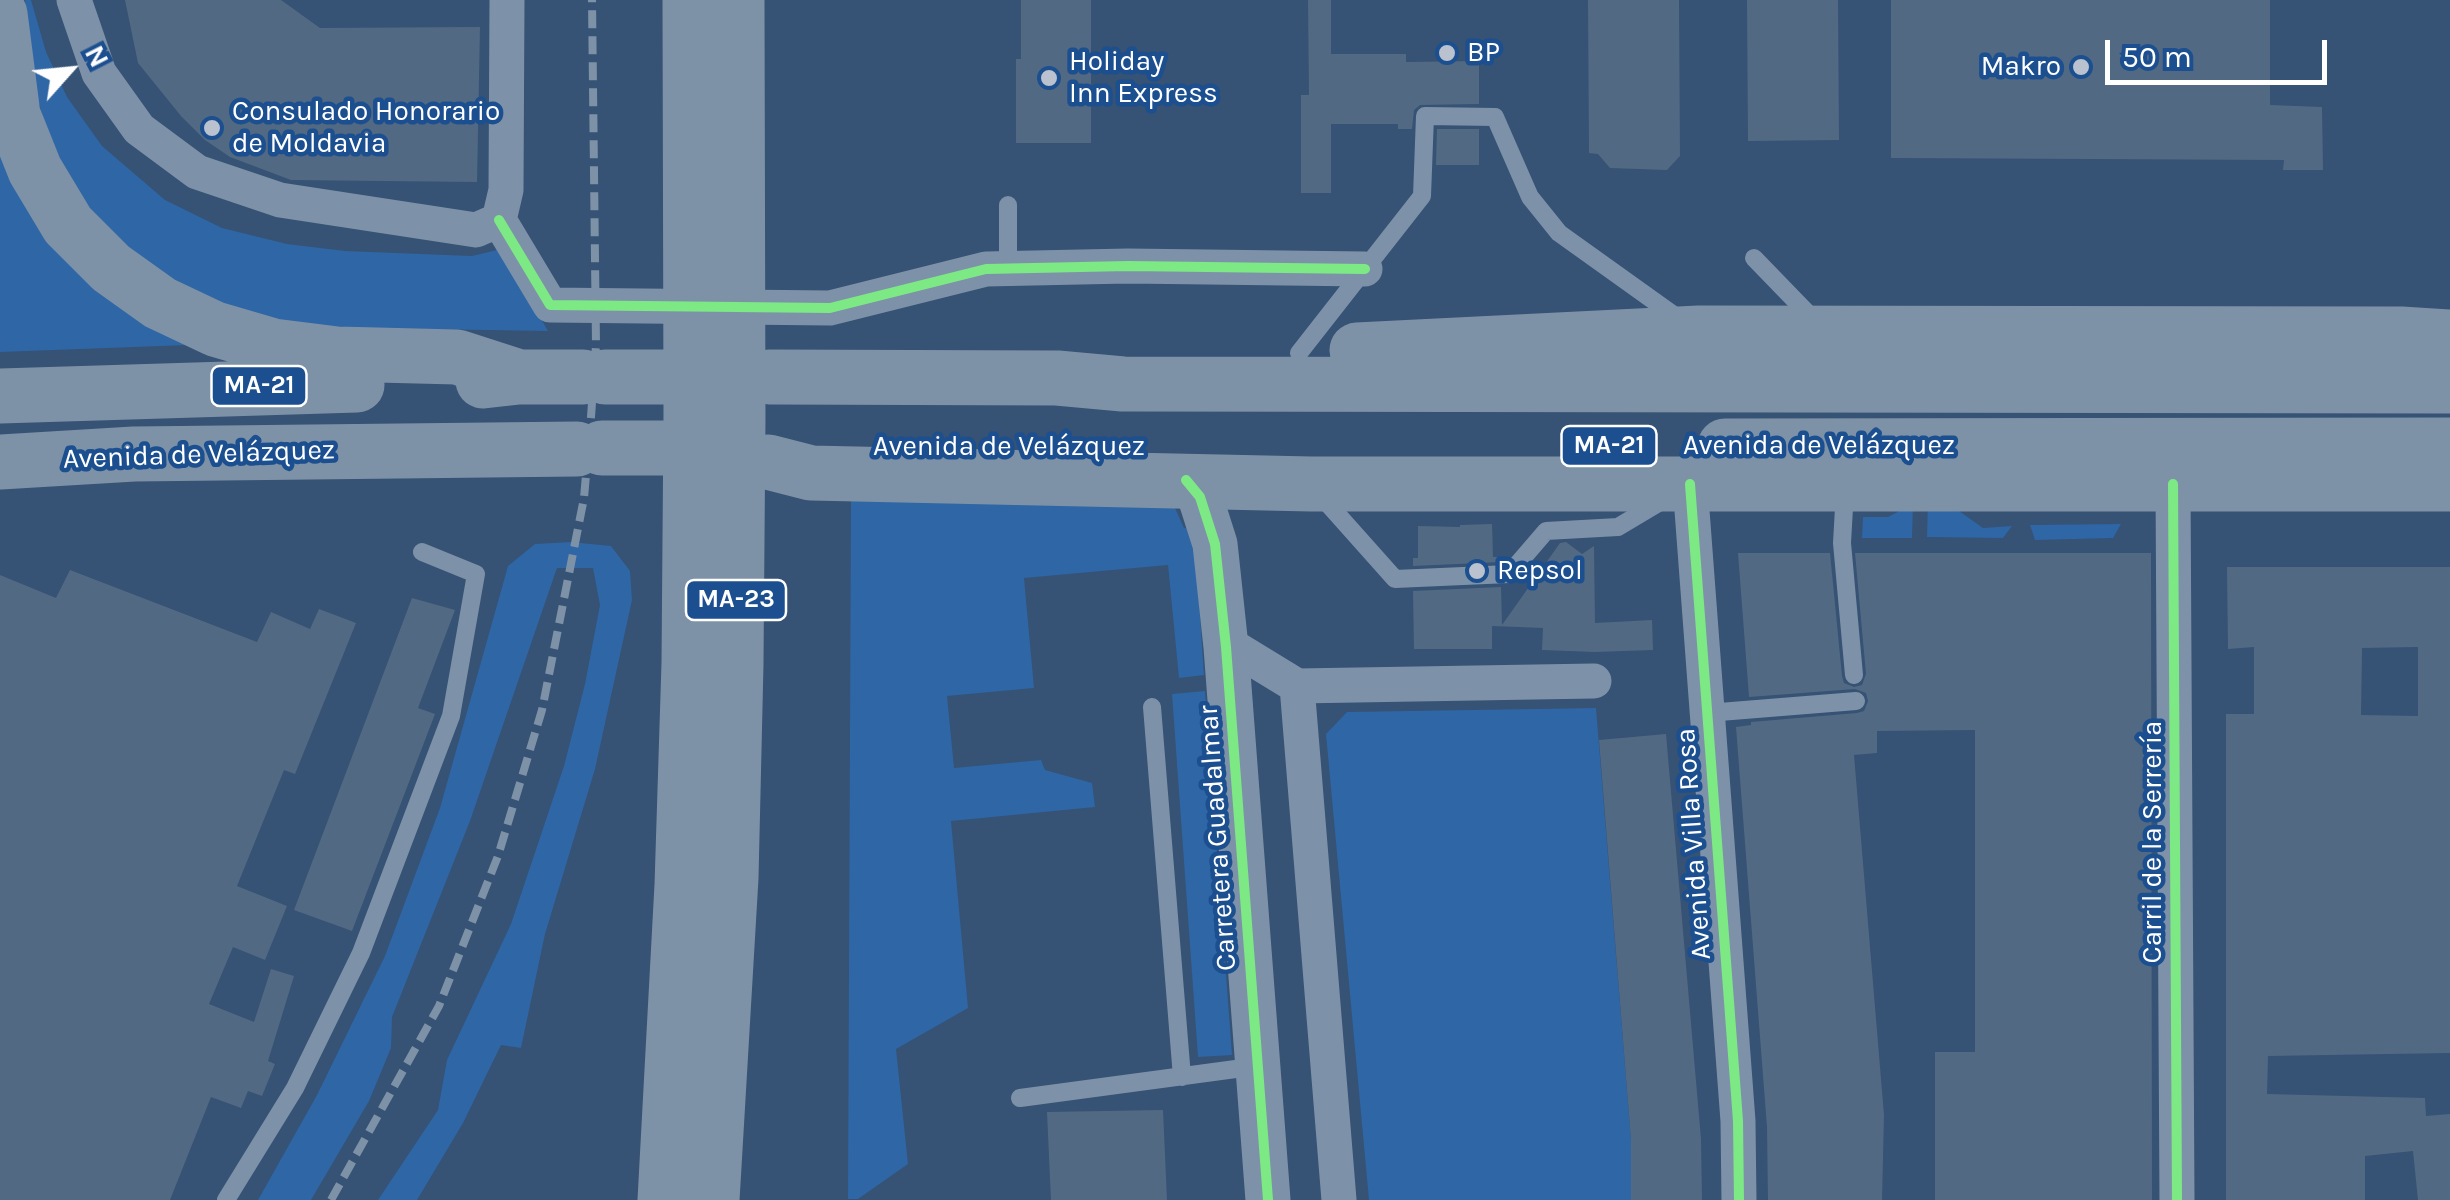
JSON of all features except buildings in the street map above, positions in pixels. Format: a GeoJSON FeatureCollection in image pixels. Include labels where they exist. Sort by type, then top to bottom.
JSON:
{"type":"FeatureCollection","features":[{"type":"Feature","properties":{"kind":"highway","name":"MA-23"},"geometry":{"type":"LineString","coordinates":[[665,1200],[682,884],[688,662],[690,0]]}},
{"type":"Feature","properties":{"kind":"highway","name":"MA-23"},"geometry":{"type":"LineString","coordinates":[[712,1200],[731,878],[736,664],[737,0]]}},
{"type":"Feature","properties":{"kind":"highway"},"geometry":{"type":"LineString","coordinates":[[0,14],[13,115],[34,170],[68,224],[111,268],[160,303],[215,329],[273,346],[337,354],[457,357],[518,377]]}},
{"type":"Feature","properties":{"kind":"highway"},"geometry":{"type":"LineString","coordinates":[[1057,378],[1117,357],[1298,353],[1699,333],[2434,330]]}},
{"type":"Feature","properties":{"kind":"highway","name":"MA-21"},"geometry":{"type":"LineString","coordinates":[[0,396],[286,385],[460,384],[518,377],[664,377]]}},
{"type":"Feature","properties":{"kind":"highway","name":"MA-21"},"geometry":{"type":"LineString","coordinates":[[769,377],[1057,378],[1143,384],[2450,386]]}},
{"type":"Feature","properties":{"kind":"highway","name":"Avenida de Velázquez"},"geometry":{"type":"LineString","coordinates":[[1186,480],[810,473],[768,455],[2450,445]]}},
{"type":"Feature","properties":{"kind":"highway","name":"Avenida de Velázquez"},"geometry":{"type":"LineString","coordinates":[[0,462],[153,454],[663,448]]}},
{"type":"Feature","properties":{"kind":"highway"},"geometry":{"type":"LineString","coordinates":[[1186,480],[2450,484]]}},
{"type":"Feature","properties":{"kind":"street"},"geometry":{"type":"LineString","coordinates":[[74,0],[99,74],[139,129],[197,172],[280,200],[476,230],[498,220]]}},
{"type":"Feature","properties":{"kind":"street"},"geometry":{"type":"LineString","coordinates":[[507,0],[506,190],[498,220],[550,305],[830,308],[986,269],[1364,268]]}},
{"type":"Feature","properties":{"kind":"street","name":"Carretera Guadalmar"},"geometry":{"type":"LineString","coordinates":[[1186,480],[1200,497],[1216,544],[1268,1200]]}},
{"type":"Feature","properties":{"kind":"street"},"geometry":{"type":"LineString","coordinates":[[1216,544],[1226,518],[1244,494],[1285,483]]}},
{"type":"Feature","properties":{"kind":"street","name":"Avenida Villa Rosa"},"geometry":{"type":"LineString","coordinates":[[1690,484],[1738,1121],[1739,1200]]}},
{"type":"Feature","properties":{"kind":"street","name":"Carril de la Serrería"},"geometry":{"type":"LineString","coordinates":[[2173,484],[2177,1200]]}},
{"type":"Feature","properties":{"kind":"street"},"geometry":{"type":"LineString","coordinates":[[1226,642],[1297,686],[1594,681]]}},
{"type":"Feature","properties":{"kind":"street"},"geometry":{"type":"LineString","coordinates":[[1297,686],[1339,1200]]}},
{"type":"Feature","properties":{"kind":"lane"},"geometry":{"type":"LineString","coordinates":[[1298,353],[1422,196],[1424,116],[1494,117],[1530,197],[1559,233],[1699,333]]}},
{"type":"Feature","properties":{"kind":"lane"},"geometry":{"type":"LineString","coordinates":[[1008,205],[1008,269]]}},
{"type":"Feature","properties":{"kind":"lane"},"geometry":{"type":"LineString","coordinates":[[1754,258],[1827,333]]}},
{"type":"Feature","properties":{"kind":"lane"},"geometry":{"type":"LineString","coordinates":[[1285,483],[1394,580],[1509,574],[1546,531],[1618,528],[1690,484]]}},
{"type":"Feature","properties":{"kind":"lane"},"geometry":{"type":"LineString","coordinates":[[1846,484],[1842,543],[1854,675]]}},
{"type":"Feature","properties":{"kind":"lane"},"geometry":{"type":"LineString","coordinates":[[226,1200],[295,1088],[362,953],[451,716],[476,574],[422,552]]}},
{"type":"Feature","properties":{"kind":"lane"},"geometry":{"type":"LineString","coordinates":[[1707,713],[1856,701]]}},
{"type":"Feature","properties":{"kind":"lane"},"geometry":{"type":"LineString","coordinates":[[1152,707],[1182,1077]]}},
{"type":"Feature","properties":{"kind":"lane"},"geometry":{"type":"LineString","coordinates":[[1020,1098],[1258,1066]]}},
{"type":"Feature","properties":{"kind":"shaded area"},"geometry":{"type":"Polygon","coordinates":[[[25,0],[31,0],[46,52],[67,97],[102,146],[165,200],[222,228],[287,244],[345,251],[472,256],[501,249],[548,331],[277,323],[236,315],[160,278],[93,217],[49,141],[36,92],[25,0]]]}},
{"type":"Feature","properties":{"kind":"shaded area"},"geometry":{"type":"Polygon","coordinates":[[[0,111],[188,345],[0,352],[0,111]]]}},
{"type":"Feature","properties":{"kind":"shaded area"},"geometry":{"type":"Polygon","coordinates":[[[851,493],[1175,508],[1184,528],[1194,529],[1204,675],[1179,678],[1168,565],[1024,578],[1034,688],[947,696],[954,768],[1041,760],[1045,770],[1092,783],[1095,807],[951,821],[968,1008],[896,1049],[908,1164],[858,1199],[848,1199],[851,493]]]}},
{"type":"Feature","properties":{"kind":"shaded area"},"geometry":{"type":"Polygon","coordinates":[[[1928,499],[1945,501],[1983,528],[2012,526],[2003,538],[1927,537],[1928,499]]]}},
{"type":"Feature","properties":{"kind":"shaded area"},"geometry":{"type":"Polygon","coordinates":[[[1913,504],[1912,538],[1862,538],[1863,517],[1888,517],[1913,504]]]}},
{"type":"Feature","properties":{"kind":"shaded area"},"geometry":{"type":"Polygon","coordinates":[[[2121,524],[2113,538],[2035,540],[2030,525],[2121,524]]]}},
{"type":"Feature","properties":{"kind":"shaded area"},"geometry":{"type":"Polygon","coordinates":[[[535,544],[611,546],[630,571],[632,600],[595,769],[545,934],[521,1048],[501,1045],[463,1123],[417,1200],[378,1200],[438,1110],[447,1060],[511,924],[564,766],[585,684],[600,605],[593,568],[557,568],[470,821],[392,1017],[391,1048],[369,1101],[311,1200],[258,1200],[317,1095],[385,956],[440,808],[508,566],[535,544]]]}},
{"type":"Feature","properties":{"kind":"shaded area"},"geometry":{"type":"Polygon","coordinates":[[[1205,691],[1232,1055],[1198,1057],[1172,694],[1205,691]]]}},
{"type":"Feature","properties":{"kind":"shaded area"},"geometry":{"type":"Polygon","coordinates":[[[1596,708],[1631,1140],[1631,1200],[1369,1200],[1326,734],[1347,712],[1596,708]]]}},
{"type":"Feature","properties":{"kind":"railway"},"geometry":{"type":"LineString","coordinates":[[331,1200],[439,1006],[498,856],[542,710],[584,498],[591,417],[596,345],[592,0]]}},
{"type":"Feature","properties":{"kind":"cycle path"},"geometry":{"type":"LineString","coordinates":[[499,220],[550,305],[830,308],[986,269],[1365,269]]}},
{"type":"Feature","properties":{"kind":"cycle path"},"geometry":{"type":"LineString","coordinates":[[1186,480],[1200,497],[1215,544],[1268,1200]]}},
{"type":"Feature","properties":{"kind":"cycle path"},"geometry":{"type":"LineString","coordinates":[[1690,484],[1738,1121],[1739,1200]]}},
{"type":"Feature","properties":{"kind":"cycle path"},"geometry":{"type":"LineString","coordinates":[[2173,484],[2177,1200]]}},
{"type":"Feature","properties":{"kind":"place","name":"BP"},"geometry":{"type":"Point","coordinates":[1447,53]}},
{"type":"Feature","properties":{"kind":"place","name":"Makro"},"geometry":{"type":"Point","coordinates":[2081,67]}},
{"type":"Feature","properties":{"kind":"place","name":"Holiday Inn Express"},"geometry":{"type":"Point","coordinates":[1049,78]}},
{"type":"Feature","properties":{"kind":"place","name":"Consulado Honorario de Moldavia"},"geometry":{"type":"Point","coordinates":[212,128]}},
{"type":"Feature","properties":{"kind":"place","name":"Repsol"},"geometry":{"type":"Point","coordinates":[1477,571]}}]}
